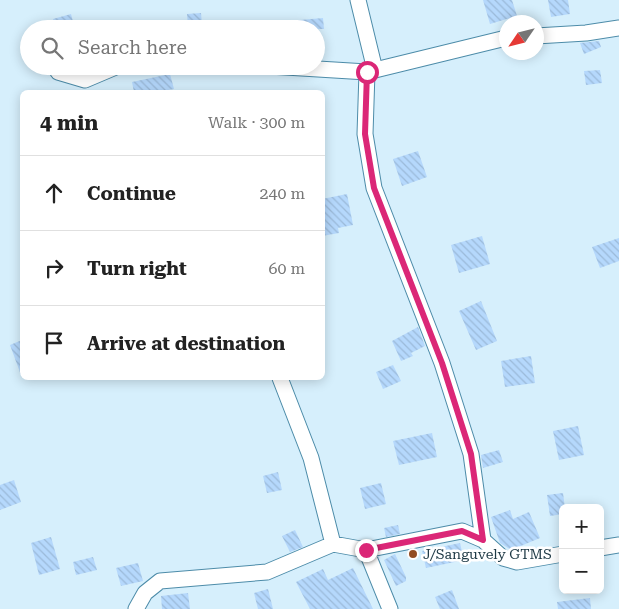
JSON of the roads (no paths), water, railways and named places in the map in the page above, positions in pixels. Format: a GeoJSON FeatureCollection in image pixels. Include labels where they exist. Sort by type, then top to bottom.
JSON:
{"type":"FeatureCollection","features":[{"type":"Feature","properties":{"kind":"street"},"geometry":{"type":"LineString","coordinates":[[358,0],[371,71],[365,134],[374,188],[442,363],[471,454],[483,540]]}},
{"type":"Feature","properties":{"kind":"street"},"geometry":{"type":"LineString","coordinates":[[544,36],[586,33],[619,28]]}},
{"type":"Feature","properties":{"kind":"street"},"geometry":{"type":"LineString","coordinates":[[325,69],[371,71],[499,40]]}},
{"type":"Feature","properties":{"kind":"street"},"geometry":{"type":"LineString","coordinates":[[68,75],[85,80],[97,75]]}},
{"type":"Feature","properties":{"kind":"street"},"geometry":{"type":"LineString","coordinates":[[281,380],[311,458],[333,544]]}},
{"type":"Feature","properties":{"kind":"street"},"geometry":{"type":"LineString","coordinates":[[136,609],[145,592],[160,581],[267,572],[333,544],[366,550],[462,531],[483,540],[503,558],[517,562],[559,555]]}},
{"type":"Feature","properties":{"kind":"street"},"geometry":{"type":"LineString","coordinates":[[604,547],[619,545]]}},
{"type":"Feature","properties":{"kind":"street"},"geometry":{"type":"LineString","coordinates":[[366,550],[390,609]]}},
{"type":"Feature","properties":{"kind":"place","name":"J/Sanguvely GTMS"},"geometry":{"type":"Point","coordinates":[413,554]}}]}
